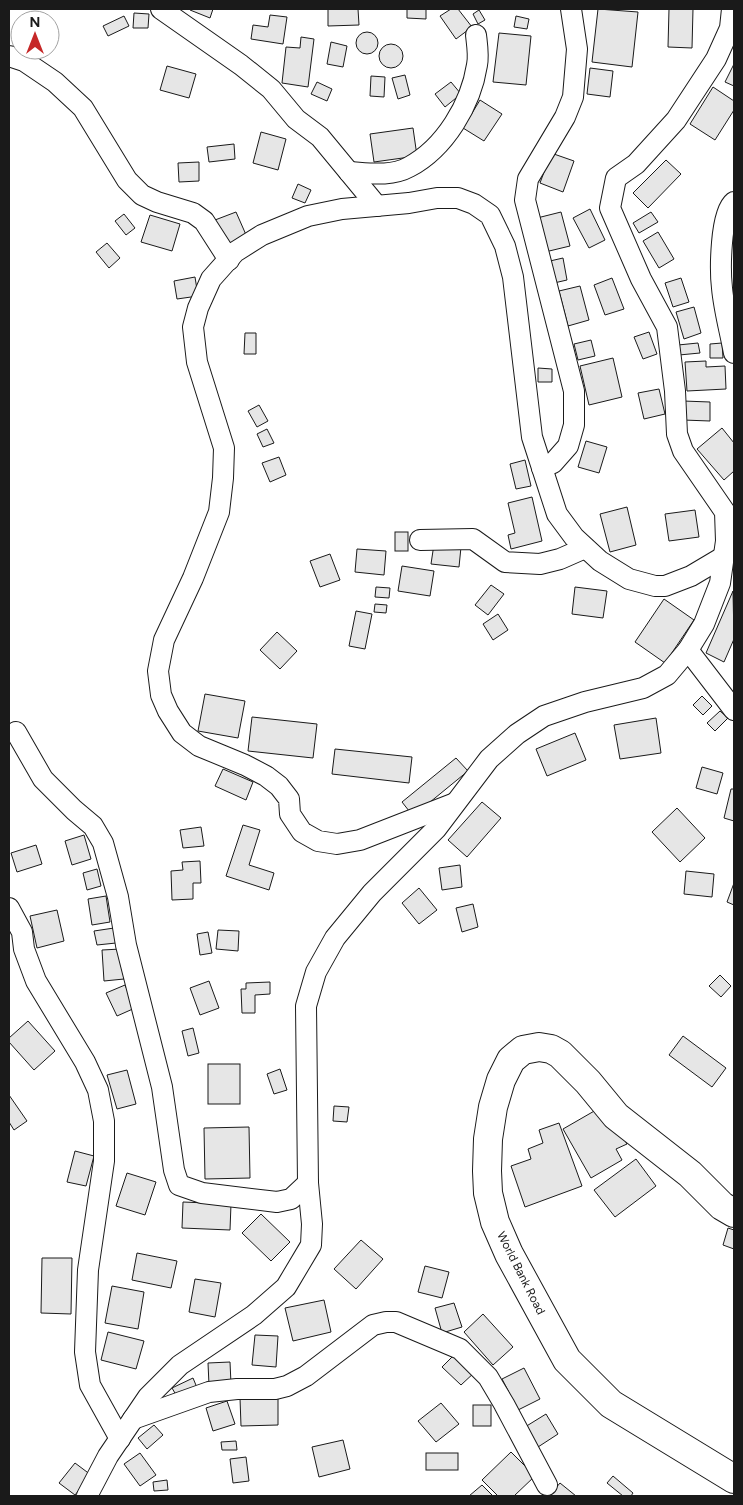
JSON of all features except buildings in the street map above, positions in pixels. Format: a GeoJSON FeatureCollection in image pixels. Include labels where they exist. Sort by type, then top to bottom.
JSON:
{"type":"FeatureCollection","features":[{"type":"Feature","properties":{"kind":"main road","name":"World Bank Road"},"geometry":{"type":"LineString","coordinates":[[734,1213],[722,1206],[690,1174],[616,1116],[588,1082],[560,1054],[539,1047],[523,1050],[511,1060],[501,1080],[493,1107],[488,1139],[487,1171],[488,1193],[495,1222],[508,1254],[567,1360],[611,1404],[734,1479]]}},
{"type":"Feature","properties":{"kind":"street"},"geometry":{"type":"LineString","coordinates":[[161,9],[241,65],[271,89],[296,119],[320,137],[377,206]]}},
{"type":"Feature","properties":{"kind":"street"},"geometry":{"type":"LineString","coordinates":[[542,468],[553,463],[568,446],[574,425],[574,391],[525,200],[528,179],[565,117],[573,96],[577,49],[571,9]]}},
{"type":"Feature","properties":{"kind":"street"},"geometry":{"type":"LineString","coordinates":[[87,1496],[108,1456],[148,1397],[180,1365],[254,1315],[286,1287],[311,1246],[312,1224],[308,1184],[306,1006],[316,972],[335,938],[372,893],[436,829],[489,759],[517,734],[544,716],[585,702],[643,688],[667,674],[688,650],[704,624],[720,583],[726,540],[725,512],[683,451],[678,434],[667,328],[641,279],[610,208],[616,178],[636,164],[676,120],[716,60],[732,23]]}},
{"type":"Feature","properties":{"kind":"street"},"geometry":{"type":"LineString","coordinates":[[348,172],[383,174],[408,168],[438,146],[461,113],[472,90],[478,63],[476,35]]}},
{"type":"Feature","properties":{"kind":"street"},"geometry":{"type":"LineString","coordinates":[[9,56],[24,61],[55,82],[83,108],[127,180],[142,195],[157,202],[193,213],[204,220],[229,260]]}},
{"type":"Feature","properties":{"kind":"street"},"geometry":{"type":"LineString","coordinates":[[455,803],[360,840],[337,844],[318,841],[302,832],[290,814],[289,799],[280,786],[245,765],[199,746],[182,733],[168,711],[161,695],[158,671],[164,640],[193,578],[219,512],[223,478],[224,448],[197,362],[193,328],[198,308],[211,279],[235,252],[262,235],[308,216],[342,209],[409,203],[437,198],[458,198],[474,204],[490,215],[505,246],[513,277],[532,437],[558,514],[574,537],[600,561],[629,579],[654,586],[666,586],[692,576],[723,557]]}},
{"type":"Feature","properties":{"kind":"street"},"geometry":{"type":"LineString","coordinates":[[734,202],[726,219],[722,248],[722,287],[734,352]]}},
{"type":"Feature","properties":{"kind":"street"},"geometry":{"type":"LineString","coordinates":[[420,540],[473,539],[505,562],[540,564],[560,560],[586,548]]}},
{"type":"Feature","properties":{"kind":"street"},"geometry":{"type":"LineString","coordinates":[[688,650],[734,710]]}},
{"type":"Feature","properties":{"kind":"street"},"geometry":{"type":"LineString","coordinates":[[16,732],[43,779],[93,826],[103,844],[118,897],[126,945],[162,1087],[174,1170],[179,1185],[202,1193],[277,1202],[291,1199],[308,1184]]}},
{"type":"Feature","properties":{"kind":"street"},"geometry":{"type":"LineString","coordinates":[[9,908],[22,932],[24,949],[36,981],[85,1062],[98,1090],[104,1121],[104,1161],[88,1270],[85,1352],[90,1385],[120,1438]]}},
{"type":"Feature","properties":{"kind":"street"},"geometry":{"type":"LineString","coordinates":[[133,1419],[209,1392],[237,1389],[275,1389],[287,1386],[306,1376],[373,1325],[396,1322],[460,1349],[488,1377],[546,1484]]}}]}
